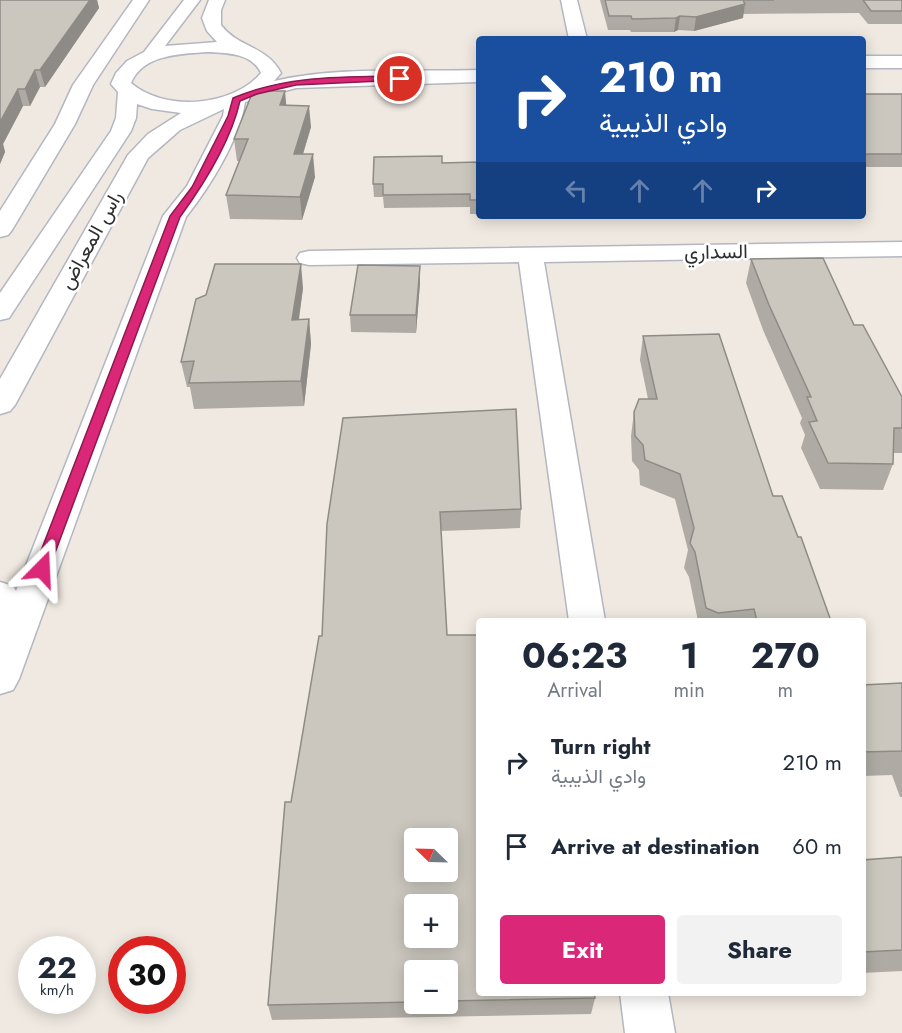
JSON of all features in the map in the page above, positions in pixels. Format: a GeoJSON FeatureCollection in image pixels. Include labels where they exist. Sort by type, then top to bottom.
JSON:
{"type":"FeatureCollection","features":[{"type":"Feature","properties":{"kind":"street"},"geometry":{"type":"LineString","coordinates":[[0,230],[65,124],[83,85],[141,0]]}},
{"type":"Feature","properties":{"kind":"street"},"geometry":{"type":"LineString","coordinates":[[151,57],[158,40],[178,20],[192,0]]}},
{"type":"Feature","properties":{"kind":"street"},"geometry":{"type":"LineString","coordinates":[[217,0],[209,17],[211,26],[218,34],[268,64],[271,73],[267,83],[235,98]]}},
{"type":"Feature","properties":{"kind":"street"},"geometry":{"type":"LineString","coordinates":[[569,0],[577,36]]}},
{"type":"Feature","properties":{"kind":"street"},"geometry":{"type":"LineString","coordinates":[[151,57],[178,50],[208,47],[288,59]]}},
{"type":"Feature","properties":{"kind":"street","name":"راس المعراض"},"geometry":{"type":"LineString","coordinates":[[0,312],[121,131],[126,118],[128,93],[121,84],[124,74],[134,65],[151,57]]}},
{"type":"Feature","properties":{"kind":"street"},"geometry":{"type":"LineString","coordinates":[[321,62],[476,63]]}},
{"type":"Feature","properties":{"kind":"street"},"geometry":{"type":"LineString","coordinates":[[866,62],[902,62]]}},
{"type":"Feature","properties":{"kind":"street"},"geometry":{"type":"LineString","coordinates":[[128,93],[141,101],[162,106],[188,107],[235,98],[296,82],[476,76]]}},
{"type":"Feature","properties":{"kind":"street"},"geometry":{"type":"LineString","coordinates":[[0,679],[175,216],[197,188],[232,116],[235,98]]}},
{"type":"Feature","properties":{"kind":"street","name":"راس المعراض"},"geometry":{"type":"LineString","coordinates":[[0,405],[139,155],[155,136],[180,121],[235,98]]}},
{"type":"Feature","properties":{"kind":"street","name":"السداري"},"geometry":{"type":"LineString","coordinates":[[309,258],[901,250]]}},
{"type":"Feature","properties":{"kind":"street"},"geometry":{"type":"LineString","coordinates":[[530,254],[587,618]]}},
{"type":"Feature","properties":{"kind":"street"},"geometry":{"type":"LineString","coordinates":[[0,595],[16,636]]}},
{"type":"Feature","properties":{"kind":"street"},"geometry":{"type":"LineString","coordinates":[[644,996],[650,1033]]}},
{"type":"Feature","properties":{"kind":"building"},"geometry":{"type":"Polygon","coordinates":[[[0,0],[90,0],[40,70],[35,70],[25,89],[18,89],[0,122],[0,0]]]}},
{"type":"Feature","properties":{"kind":"building"},"geometry":{"type":"Polygon","coordinates":[[[605,0],[743,0],[745,4],[696,17],[632,19],[631,16],[609,16],[605,0]]]}},
{"type":"Feature","properties":{"kind":"building"},"geometry":{"type":"Polygon","coordinates":[[[863,0],[902,0],[902,11],[871,11],[863,0]]]}},
{"type":"Feature","properties":{"kind":"building"},"geometry":{"type":"Polygon","coordinates":[[[253,91],[285,91],[280,105],[309,106],[294,154],[313,154],[300,197],[226,195],[248,139],[234,139],[253,91]]]}},
{"type":"Feature","properties":{"kind":"building"},"geometry":{"type":"Polygon","coordinates":[[[866,94],[902,94],[902,154],[866,154],[866,94]]]}},
{"type":"Feature","properties":{"kind":"building"},"geometry":{"type":"Polygon","coordinates":[[[442,156],[442,163],[476,162],[476,200],[470,200],[470,194],[383,195],[383,184],[373,184],[374,157],[442,156]]]}},
{"type":"Feature","properties":{"kind":"building"},"geometry":{"type":"Polygon","coordinates":[[[823,258],[854,325],[863,325],[902,397],[902,428],[894,428],[893,464],[828,463],[809,422],[817,421],[807,397],[811,397],[769,305],[751,259],[823,258]]]}},
{"type":"Feature","properties":{"kind":"building"},"geometry":{"type":"Polygon","coordinates":[[[215,264],[301,264],[292,320],[309,319],[301,381],[189,383],[194,361],[181,362],[196,299],[206,295],[215,264]]]}},
{"type":"Feature","properties":{"kind":"building"},"geometry":{"type":"Polygon","coordinates":[[[358,265],[420,266],[416,315],[350,315],[358,265]]]}},
{"type":"Feature","properties":{"kind":"building"},"geometry":{"type":"Polygon","coordinates":[[[719,334],[773,496],[782,496],[798,537],[801,537],[830,618],[756,618],[754,609],[718,613],[706,608],[695,552],[690,543],[694,528],[680,474],[645,460],[643,445],[635,436],[634,412],[639,399],[657,399],[643,336],[719,334]]]}},
{"type":"Feature","properties":{"kind":"building"},"geometry":{"type":"Polygon","coordinates":[[[516,409],[521,509],[440,512],[447,635],[476,635],[476,996],[595,996],[595,998],[458,1001],[458,960],[404,960],[404,1002],[268,1005],[285,802],[291,802],[319,636],[322,636],[327,524],[343,418],[516,409]]]}},
{"type":"Feature","properties":{"kind":"building"},"geometry":{"type":"Polygon","coordinates":[[[902,683],[902,751],[866,752],[866,685],[902,683]]]}},
{"type":"Feature","properties":{"kind":"building"},"geometry":{"type":"Polygon","coordinates":[[[902,857],[902,950],[866,952],[866,860],[902,857]]]}},
{"type":"Feature","properties":{"kind":"route"},"geometry":{"type":"LineString","coordinates":[[42,569],[175,216],[197,188],[232,116],[236,99],[296,82],[336,79],[400,79]]}}]}
